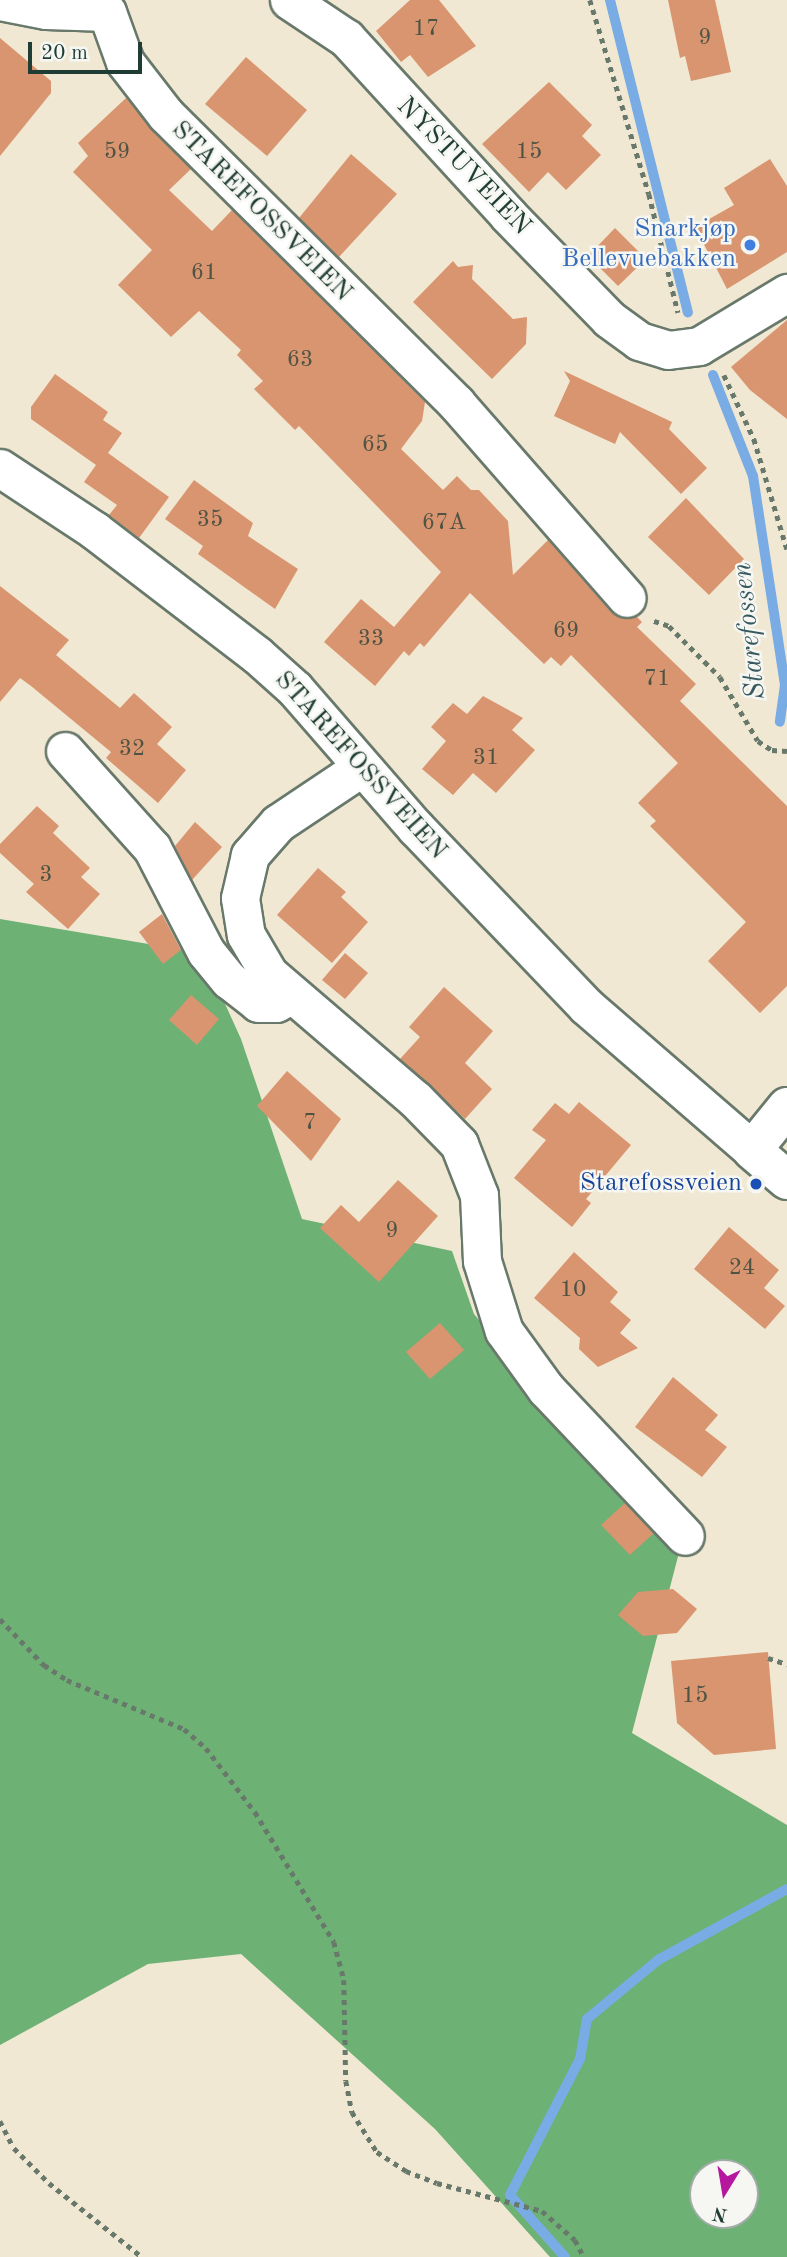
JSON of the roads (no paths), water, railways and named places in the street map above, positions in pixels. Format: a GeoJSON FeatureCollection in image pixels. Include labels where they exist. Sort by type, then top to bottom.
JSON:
{"type":"FeatureCollection","features":[{"type":"Feature","properties":{"kind":"street","name":"NYSTUVEIEN"},"geometry":{"type":"LineString","coordinates":[[289,0],[346,38],[411,114],[619,326],[639,341],[668,350],[699,346],[727,332],[787,293]]}},
{"type":"Feature","properties":{"kind":"street","name":"STAREFOSSVEIEN"},"geometry":{"type":"LineString","coordinates":[[0,1],[46,10],[114,4],[125,62],[166,115],[456,403],[627,598]]}},
{"type":"Feature","properties":{"kind":"street","name":"STAREFOSSVEIEN"},"geometry":{"type":"LineString","coordinates":[[0,468],[94,530],[257,655],[295,689],[362,766],[586,1006],[787,1180]]}},
{"type":"Feature","properties":{"kind":"street"},"geometry":{"type":"LineString","coordinates":[[65,751],[152,848],[206,952],[229,980],[258,1003],[276,1003],[291,995]]}},
{"type":"Feature","properties":{"kind":"street"},"geometry":{"type":"LineString","coordinates":[[362,766],[278,823],[250,855],[240,898],[246,935],[269,974],[415,1099],[459,1144],[479,1195],[482,1261],[505,1331],[546,1389],[685,1536]]}},
{"type":"Feature","properties":{"kind":"street"},"geometry":{"type":"LineString","coordinates":[[752,1150],[787,1107]]}},
{"type":"Feature","properties":{"kind":"waterway","name":"Starefossen"},"geometry":{"type":"LineString","coordinates":[[610,0],[688,312]]}},
{"type":"Feature","properties":{"kind":"waterway","name":"Starefossen"},"geometry":{"type":"LineString","coordinates":[[713,375],[753,476],[785,685],[780,722]]}},
{"type":"Feature","properties":{"kind":"waterway"},"geometry":{"type":"LineString","coordinates":[[565,2257],[510,2195],[580,2059],[587,2019],[658,1960],[787,1889]]}},
{"type":"Feature","properties":{"kind":"place","name":"Snarkjøp Bellevuebakken"},"geometry":{"type":"Point","coordinates":[750,245]}},
{"type":"Feature","properties":{"kind":"place","name":"Starefossveien"},"geometry":{"type":"Point","coordinates":[756,1184]}}]}
